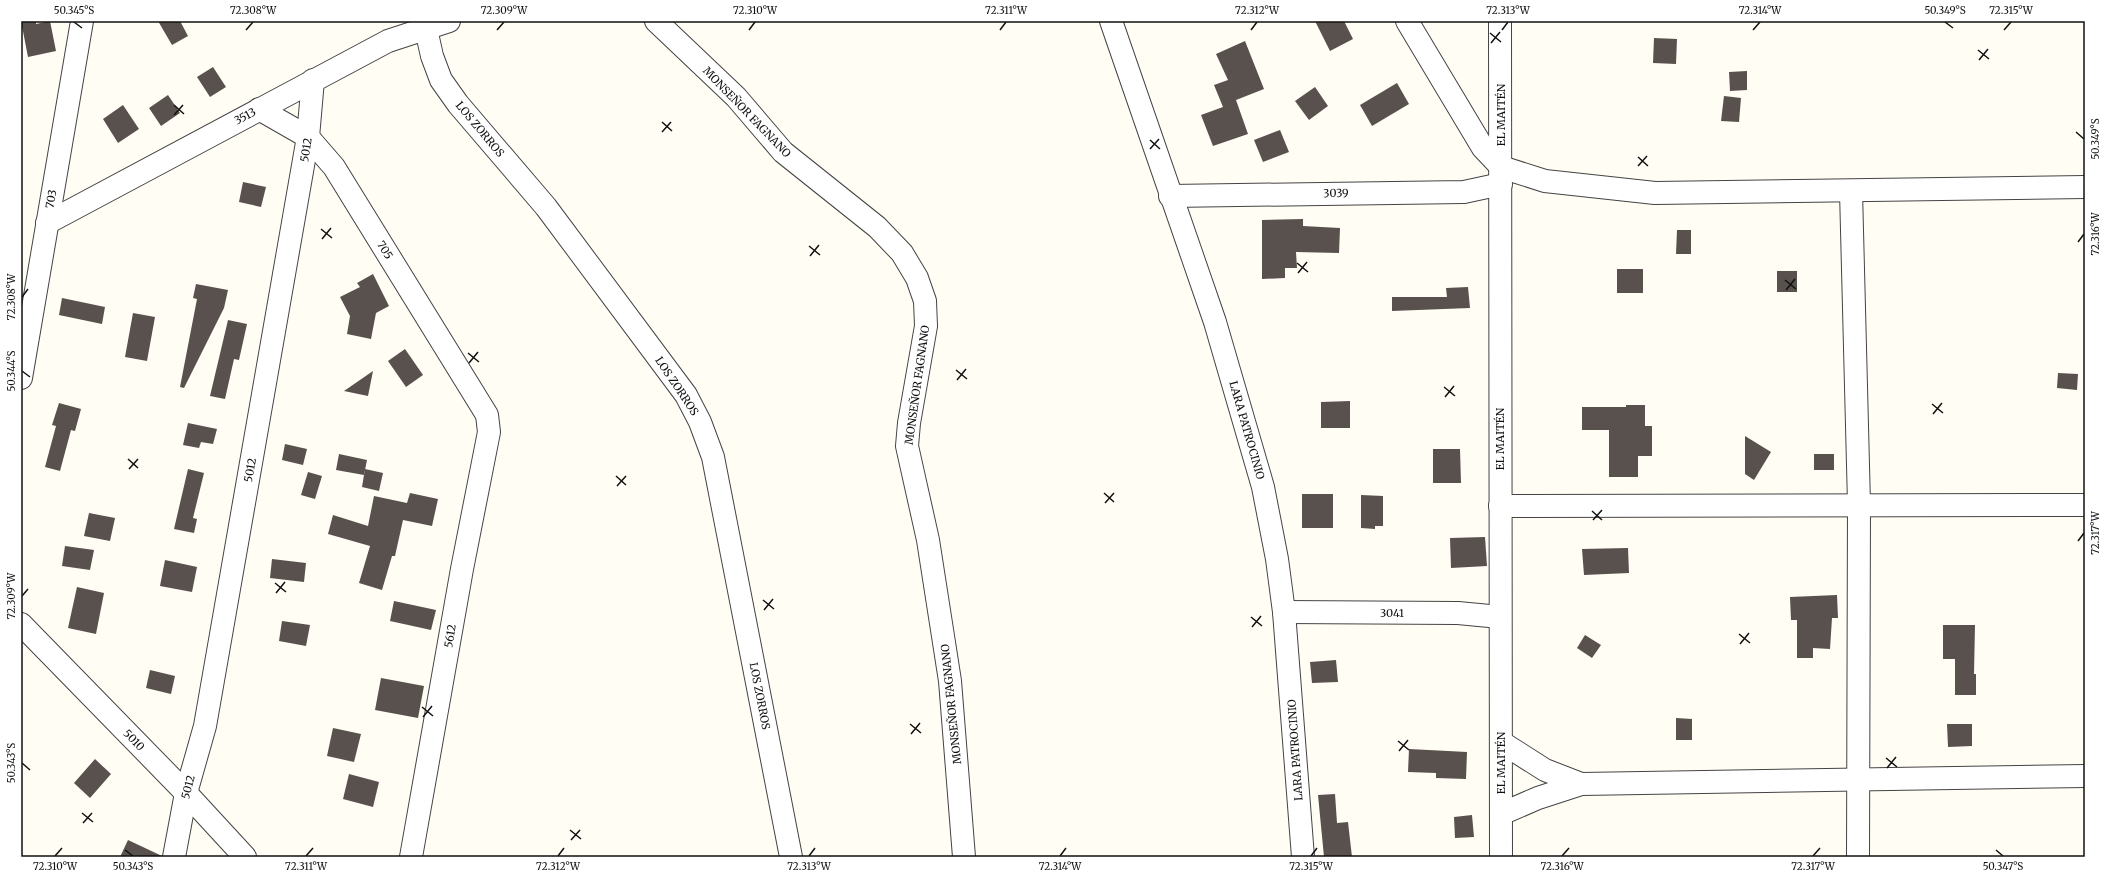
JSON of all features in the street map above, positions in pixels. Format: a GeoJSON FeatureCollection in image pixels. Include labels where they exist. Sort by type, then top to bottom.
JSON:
{"type":"FeatureCollection","features":[{"type":"Feature","properties":{"kind":"street","name":"703"},"geometry":{"type":"LineString","coordinates":[[21,378],[82,21]]}},
{"type":"Feature","properties":{"kind":"street","name":"3513"},"geometry":{"type":"LineString","coordinates":[[47,223],[259,108],[388,41],[449,21]]}},
{"type":"Feature","properties":{"kind":"street","name":"MONSEÑOR FAGNANO"},"geometry":{"type":"LineString","coordinates":[[656,21],[736,97],[783,152],[877,227],[902,253],[917,278],[925,301],[926,326],[909,422],[907,446],[928,540],[950,681],[964,857]]}},
{"type":"Feature","properties":{"kind":"street","name":"LARA PATROCINIO"},"geometry":{"type":"LineString","coordinates":[[1111,21],[1170,196],[1215,322],[1263,487],[1277,559],[1284,612],[1303,857]]}},
{"type":"Feature","properties":{"kind":"street"},"geometry":{"type":"LineString","coordinates":[[1407,21],[1501,176],[1655,193],[2085,187]]}},
{"type":"Feature","properties":{"kind":"street","name":"EL MAITÉN"},"geometry":{"type":"LineString","coordinates":[[1500,21],[1501,857]]}},
{"type":"Feature","properties":{"kind":"street","name":"LOS ZORROS"},"geometry":{"type":"LineString","coordinates":[[426,28],[432,56],[441,80],[458,104],[546,207],[686,395],[700,422],[713,457],[791,857]]}},
{"type":"Feature","properties":{"kind":"street","name":"5012"},"geometry":{"type":"LineString","coordinates":[[174,857],[186,793],[205,726],[308,137],[313,80]]}},
{"type":"Feature","properties":{"kind":"street","name":"705"},"geometry":{"type":"LineString","coordinates":[[259,108],[308,137],[334,167],[487,415]]}},
{"type":"Feature","properties":{"kind":"street","name":"3039"},"geometry":{"type":"LineString","coordinates":[[1170,196],[1464,192],[1501,176]]}},
{"type":"Feature","properties":{"kind":"street"},"geometry":{"type":"LineString","coordinates":[[1851,191],[1859,504],[1858,857]]}},
{"type":"Feature","properties":{"kind":"street","name":"5612"},"geometry":{"type":"LineString","coordinates":[[411,857],[462,569],[489,432],[487,415]]}},
{"type":"Feature","properties":{"kind":"street"},"geometry":{"type":"LineString","coordinates":[[1500,506],[1859,504],[2085,505]]}},
{"type":"Feature","properties":{"kind":"street","name":"3041"},"geometry":{"type":"LineString","coordinates":[[1284,612],[1458,613],[1500,617]]}},
{"type":"Feature","properties":{"kind":"street","name":"5010"},"geometry":{"type":"LineString","coordinates":[[21,624],[186,793],[245,857]]}},
{"type":"Feature","properties":{"kind":"street"},"geometry":{"type":"LineString","coordinates":[[1501,742],[1545,770],[1581,784]]}},
{"type":"Feature","properties":{"kind":"street"},"geometry":{"type":"LineString","coordinates":[[1501,814],[1538,798],[1581,784],[1859,781],[2085,776]]}},
{"type":"Feature","properties":{"kind":"building"},"geometry":{"type":"Polygon","coordinates":[[[21,21],[36,21],[36,24],[50,21],[56,51],[28,57],[21,21]]]}},
{"type":"Feature","properties":{"kind":"building"},"geometry":{"type":"Polygon","coordinates":[[[158,21],[180,21],[188,36],[172,45],[158,21]]]}},
{"type":"Feature","properties":{"kind":"building"},"geometry":{"type":"Polygon","coordinates":[[[1315,21],[1344,21],[1353,39],[1330,51],[1315,21]]]}},
{"type":"Feature","properties":{"kind":"building"},"geometry":{"type":"Polygon","coordinates":[[[1654,38],[1677,39],[1676,64],[1653,63],[1654,38]]]}},
{"type":"Feature","properties":{"kind":"building"},"geometry":{"type":"Polygon","coordinates":[[[1245,41],[1264,89],[1236,100],[1248,134],[1213,146],[1201,115],[1223,107],[1214,85],[1228,80],[1216,54],[1245,41]]]}},
{"type":"Feature","properties":{"kind":"building"},"geometry":{"type":"Polygon","coordinates":[[[213,67],[226,87],[210,97],[197,77],[213,67]]]}},
{"type":"Feature","properties":{"kind":"building"},"geometry":{"type":"Polygon","coordinates":[[[1747,71],[1747,90],[1730,91],[1729,72],[1747,71]]]}},
{"type":"Feature","properties":{"kind":"building"},"geometry":{"type":"Polygon","coordinates":[[[1397,83],[1409,104],[1372,126],[1360,105],[1397,83]]]}},
{"type":"Feature","properties":{"kind":"building"},"geometry":{"type":"Polygon","coordinates":[[[1315,87],[1328,106],[1309,120],[1295,101],[1315,87]]]}},
{"type":"Feature","properties":{"kind":"building"},"geometry":{"type":"Polygon","coordinates":[[[168,95],[180,113],[161,126],[149,108],[168,95]]]}},
{"type":"Feature","properties":{"kind":"building"},"geometry":{"type":"Polygon","coordinates":[[[1724,96],[1741,98],[1739,122],[1721,121],[1724,96]]]}},
{"type":"Feature","properties":{"kind":"building"},"geometry":{"type":"Polygon","coordinates":[[[123,105],[139,129],[118,143],[103,119],[123,105]]]}},
{"type":"Feature","properties":{"kind":"building"},"geometry":{"type":"Polygon","coordinates":[[[1280,130],[1289,152],[1263,162],[1254,140],[1280,130]]]}},
{"type":"Feature","properties":{"kind":"building"},"geometry":{"type":"Polygon","coordinates":[[[243,182],[266,187],[261,207],[239,202],[243,182]]]}},
{"type":"Feature","properties":{"kind":"building"},"geometry":{"type":"Polygon","coordinates":[[[1303,219],[1303,226],[1340,228],[1339,253],[1296,252],[1297,268],[1285,268],[1285,278],[1262,279],[1262,220],[1303,219]]]}},
{"type":"Feature","properties":{"kind":"building"},"geometry":{"type":"Polygon","coordinates":[[[1677,230],[1691,230],[1691,254],[1676,254],[1677,230]]]}},
{"type":"Feature","properties":{"kind":"building"},"geometry":{"type":"Polygon","coordinates":[[[1617,269],[1643,269],[1643,293],[1617,293],[1617,269]]]}},
{"type":"Feature","properties":{"kind":"building"},"geometry":{"type":"Polygon","coordinates":[[[1777,271],[1797,271],[1797,292],[1777,292],[1777,271]]]}},
{"type":"Feature","properties":{"kind":"building"},"geometry":{"type":"Polygon","coordinates":[[[373,274],[389,306],[376,313],[371,339],[347,334],[350,316],[340,297],[360,287],[357,283],[373,274]]]}},
{"type":"Feature","properties":{"kind":"building"},"geometry":{"type":"Polygon","coordinates":[[[196,284],[228,290],[224,308],[184,388],[180,387],[197,299],[193,298],[196,284]]]}},
{"type":"Feature","properties":{"kind":"building"},"geometry":{"type":"Polygon","coordinates":[[[1468,287],[1470,308],[1392,311],[1392,297],[1447,297],[1446,288],[1468,287]]]}},
{"type":"Feature","properties":{"kind":"building"},"geometry":{"type":"Polygon","coordinates":[[[62,298],[105,307],[102,324],[59,315],[62,298]]]}},
{"type":"Feature","properties":{"kind":"building"},"geometry":{"type":"Polygon","coordinates":[[[133,313],[155,317],[147,361],[125,357],[133,313]]]}},
{"type":"Feature","properties":{"kind":"building"},"geometry":{"type":"Polygon","coordinates":[[[228,320],[247,324],[239,360],[234,359],[225,399],[210,396],[228,320]]]}},
{"type":"Feature","properties":{"kind":"building"},"geometry":{"type":"Polygon","coordinates":[[[405,349],[423,375],[406,387],[388,361],[405,349]]]}},
{"type":"Feature","properties":{"kind":"building"},"geometry":{"type":"Polygon","coordinates":[[[373,371],[368,396],[344,391],[373,371]]]}},
{"type":"Feature","properties":{"kind":"building"},"geometry":{"type":"Polygon","coordinates":[[[2058,373],[2078,374],[2077,390],[2057,388],[2058,373]]]}},
{"type":"Feature","properties":{"kind":"building"},"geometry":{"type":"Polygon","coordinates":[[[1350,401],[1350,428],[1321,428],[1321,402],[1350,401]]]}},
{"type":"Feature","properties":{"kind":"building"},"geometry":{"type":"Polygon","coordinates":[[[59,403],[81,409],[75,431],[71,430],[60,471],[45,467],[56,426],[52,425],[59,403]]]}},
{"type":"Feature","properties":{"kind":"building"},"geometry":{"type":"Polygon","coordinates":[[[1626,405],[1645,405],[1645,426],[1652,426],[1652,456],[1638,456],[1638,477],[1609,477],[1609,430],[1582,430],[1582,407],[1626,407],[1626,405]]]}},
{"type":"Feature","properties":{"kind":"building"},"geometry":{"type":"Polygon","coordinates":[[[188,423],[217,429],[213,444],[201,442],[199,448],[183,445],[188,423]]]}},
{"type":"Feature","properties":{"kind":"building"},"geometry":{"type":"Polygon","coordinates":[[[1745,436],[1771,452],[1754,480],[1745,474],[1745,436]]]}},
{"type":"Feature","properties":{"kind":"building"},"geometry":{"type":"Polygon","coordinates":[[[285,444],[307,449],[303,465],[282,460],[285,444]]]}},
{"type":"Feature","properties":{"kind":"building"},"geometry":{"type":"Polygon","coordinates":[[[1433,449],[1460,449],[1461,483],[1433,483],[1433,449]]]}},
{"type":"Feature","properties":{"kind":"building"},"geometry":{"type":"Polygon","coordinates":[[[339,454],[367,460],[364,475],[336,470],[339,454]]]}},
{"type":"Feature","properties":{"kind":"building"},"geometry":{"type":"Polygon","coordinates":[[[1814,454],[1834,454],[1834,470],[1814,470],[1814,454]]]}},
{"type":"Feature","properties":{"kind":"building"},"geometry":{"type":"Polygon","coordinates":[[[188,469],[204,473],[193,518],[197,519],[194,533],[174,529],[188,469]]]}},
{"type":"Feature","properties":{"kind":"building"},"geometry":{"type":"Polygon","coordinates":[[[365,469],[383,473],[379,491],[362,487],[365,469]]]}},
{"type":"Feature","properties":{"kind":"building"},"geometry":{"type":"Polygon","coordinates":[[[308,472],[322,476],[315,499],[301,495],[308,472]]]}},
{"type":"Feature","properties":{"kind":"building"},"geometry":{"type":"Polygon","coordinates":[[[410,493],[438,499],[432,526],[403,520],[395,556],[392,556],[382,590],[359,583],[370,546],[328,534],[333,515],[368,526],[374,496],[407,503],[410,493]]]}},
{"type":"Feature","properties":{"kind":"building"},"geometry":{"type":"Polygon","coordinates":[[[1302,494],[1333,494],[1333,528],[1302,528],[1302,494]]]}},
{"type":"Feature","properties":{"kind":"building"},"geometry":{"type":"Polygon","coordinates":[[[1361,495],[1383,496],[1383,526],[1375,526],[1375,529],[1361,528],[1361,495]]]}},
{"type":"Feature","properties":{"kind":"building"},"geometry":{"type":"Polygon","coordinates":[[[89,513],[115,518],[110,541],[84,536],[89,513]]]}},
{"type":"Feature","properties":{"kind":"building"},"geometry":{"type":"Polygon","coordinates":[[[1485,537],[1487,566],[1451,568],[1450,538],[1485,537]]]}},
{"type":"Feature","properties":{"kind":"building"},"geometry":{"type":"Polygon","coordinates":[[[65,546],[94,550],[90,570],[62,566],[65,546]]]}},
{"type":"Feature","properties":{"kind":"building"},"geometry":{"type":"Polygon","coordinates":[[[1628,548],[1629,573],[1584,575],[1582,549],[1628,548]]]}},
{"type":"Feature","properties":{"kind":"building"},"geometry":{"type":"Polygon","coordinates":[[[272,559],[306,563],[304,582],[270,578],[272,559]]]}},
{"type":"Feature","properties":{"kind":"building"},"geometry":{"type":"Polygon","coordinates":[[[165,560],[197,567],[192,592],[160,586],[165,560]]]}},
{"type":"Feature","properties":{"kind":"building"},"geometry":{"type":"Polygon","coordinates":[[[77,587],[104,593],[96,634],[68,628],[77,587]]]}},
{"type":"Feature","properties":{"kind":"building"},"geometry":{"type":"Polygon","coordinates":[[[1837,595],[1838,618],[1832,618],[1830,649],[1813,648],[1813,658],[1797,658],[1797,620],[1791,620],[1790,597],[1837,595]]]}},
{"type":"Feature","properties":{"kind":"building"},"geometry":{"type":"Polygon","coordinates":[[[394,601],[436,610],[431,630],[390,621],[394,601]]]}},
{"type":"Feature","properties":{"kind":"building"},"geometry":{"type":"Polygon","coordinates":[[[282,621],[310,625],[306,646],[279,641],[282,621]]]}},
{"type":"Feature","properties":{"kind":"building"},"geometry":{"type":"Polygon","coordinates":[[[1943,625],[1975,625],[1974,674],[1976,674],[1976,695],[1955,695],[1955,659],[1943,659],[1943,625]]]}},
{"type":"Feature","properties":{"kind":"building"},"geometry":{"type":"Polygon","coordinates":[[[1585,635],[1601,645],[1592,658],[1577,648],[1585,635]]]}},
{"type":"Feature","properties":{"kind":"building"},"geometry":{"type":"Polygon","coordinates":[[[1336,660],[1338,682],[1312,683],[1310,662],[1336,660]]]}},
{"type":"Feature","properties":{"kind":"building"},"geometry":{"type":"Polygon","coordinates":[[[150,670],[175,676],[171,694],[146,688],[150,670]]]}},
{"type":"Feature","properties":{"kind":"building"},"geometry":{"type":"Polygon","coordinates":[[[381,678],[424,686],[418,718],[375,710],[381,678]]]}},
{"type":"Feature","properties":{"kind":"building"},"geometry":{"type":"Polygon","coordinates":[[[1676,718],[1692,719],[1692,740],[1676,740],[1676,718]]]}},
{"type":"Feature","properties":{"kind":"building"},"geometry":{"type":"Polygon","coordinates":[[[1947,724],[1972,724],[1972,746],[1948,747],[1947,724]]]}},
{"type":"Feature","properties":{"kind":"building"},"geometry":{"type":"Polygon","coordinates":[[[333,728],[361,734],[354,762],[327,756],[333,728]]]}},
{"type":"Feature","properties":{"kind":"building"},"geometry":{"type":"Polygon","coordinates":[[[1409,749],[1467,752],[1466,779],[1436,778],[1436,773],[1408,772],[1409,749]]]}},
{"type":"Feature","properties":{"kind":"building"},"geometry":{"type":"Polygon","coordinates":[[[95,759],[111,774],[90,798],[74,783],[95,759]]]}},
{"type":"Feature","properties":{"kind":"building"},"geometry":{"type":"Polygon","coordinates":[[[349,774],[379,782],[373,807],[343,799],[349,774]]]}},
{"type":"Feature","properties":{"kind":"building"},"geometry":{"type":"Polygon","coordinates":[[[1335,794],[1337,823],[1348,822],[1352,857],[1324,857],[1318,795],[1335,794]]]}},
{"type":"Feature","properties":{"kind":"building"},"geometry":{"type":"Polygon","coordinates":[[[1472,815],[1474,837],[1455,838],[1454,817],[1472,815]]]}},
{"type":"Feature","properties":{"kind":"building"},"geometry":{"type":"Polygon","coordinates":[[[128,840],[162,856],[162,857],[120,857],[128,840]]]}}]}
